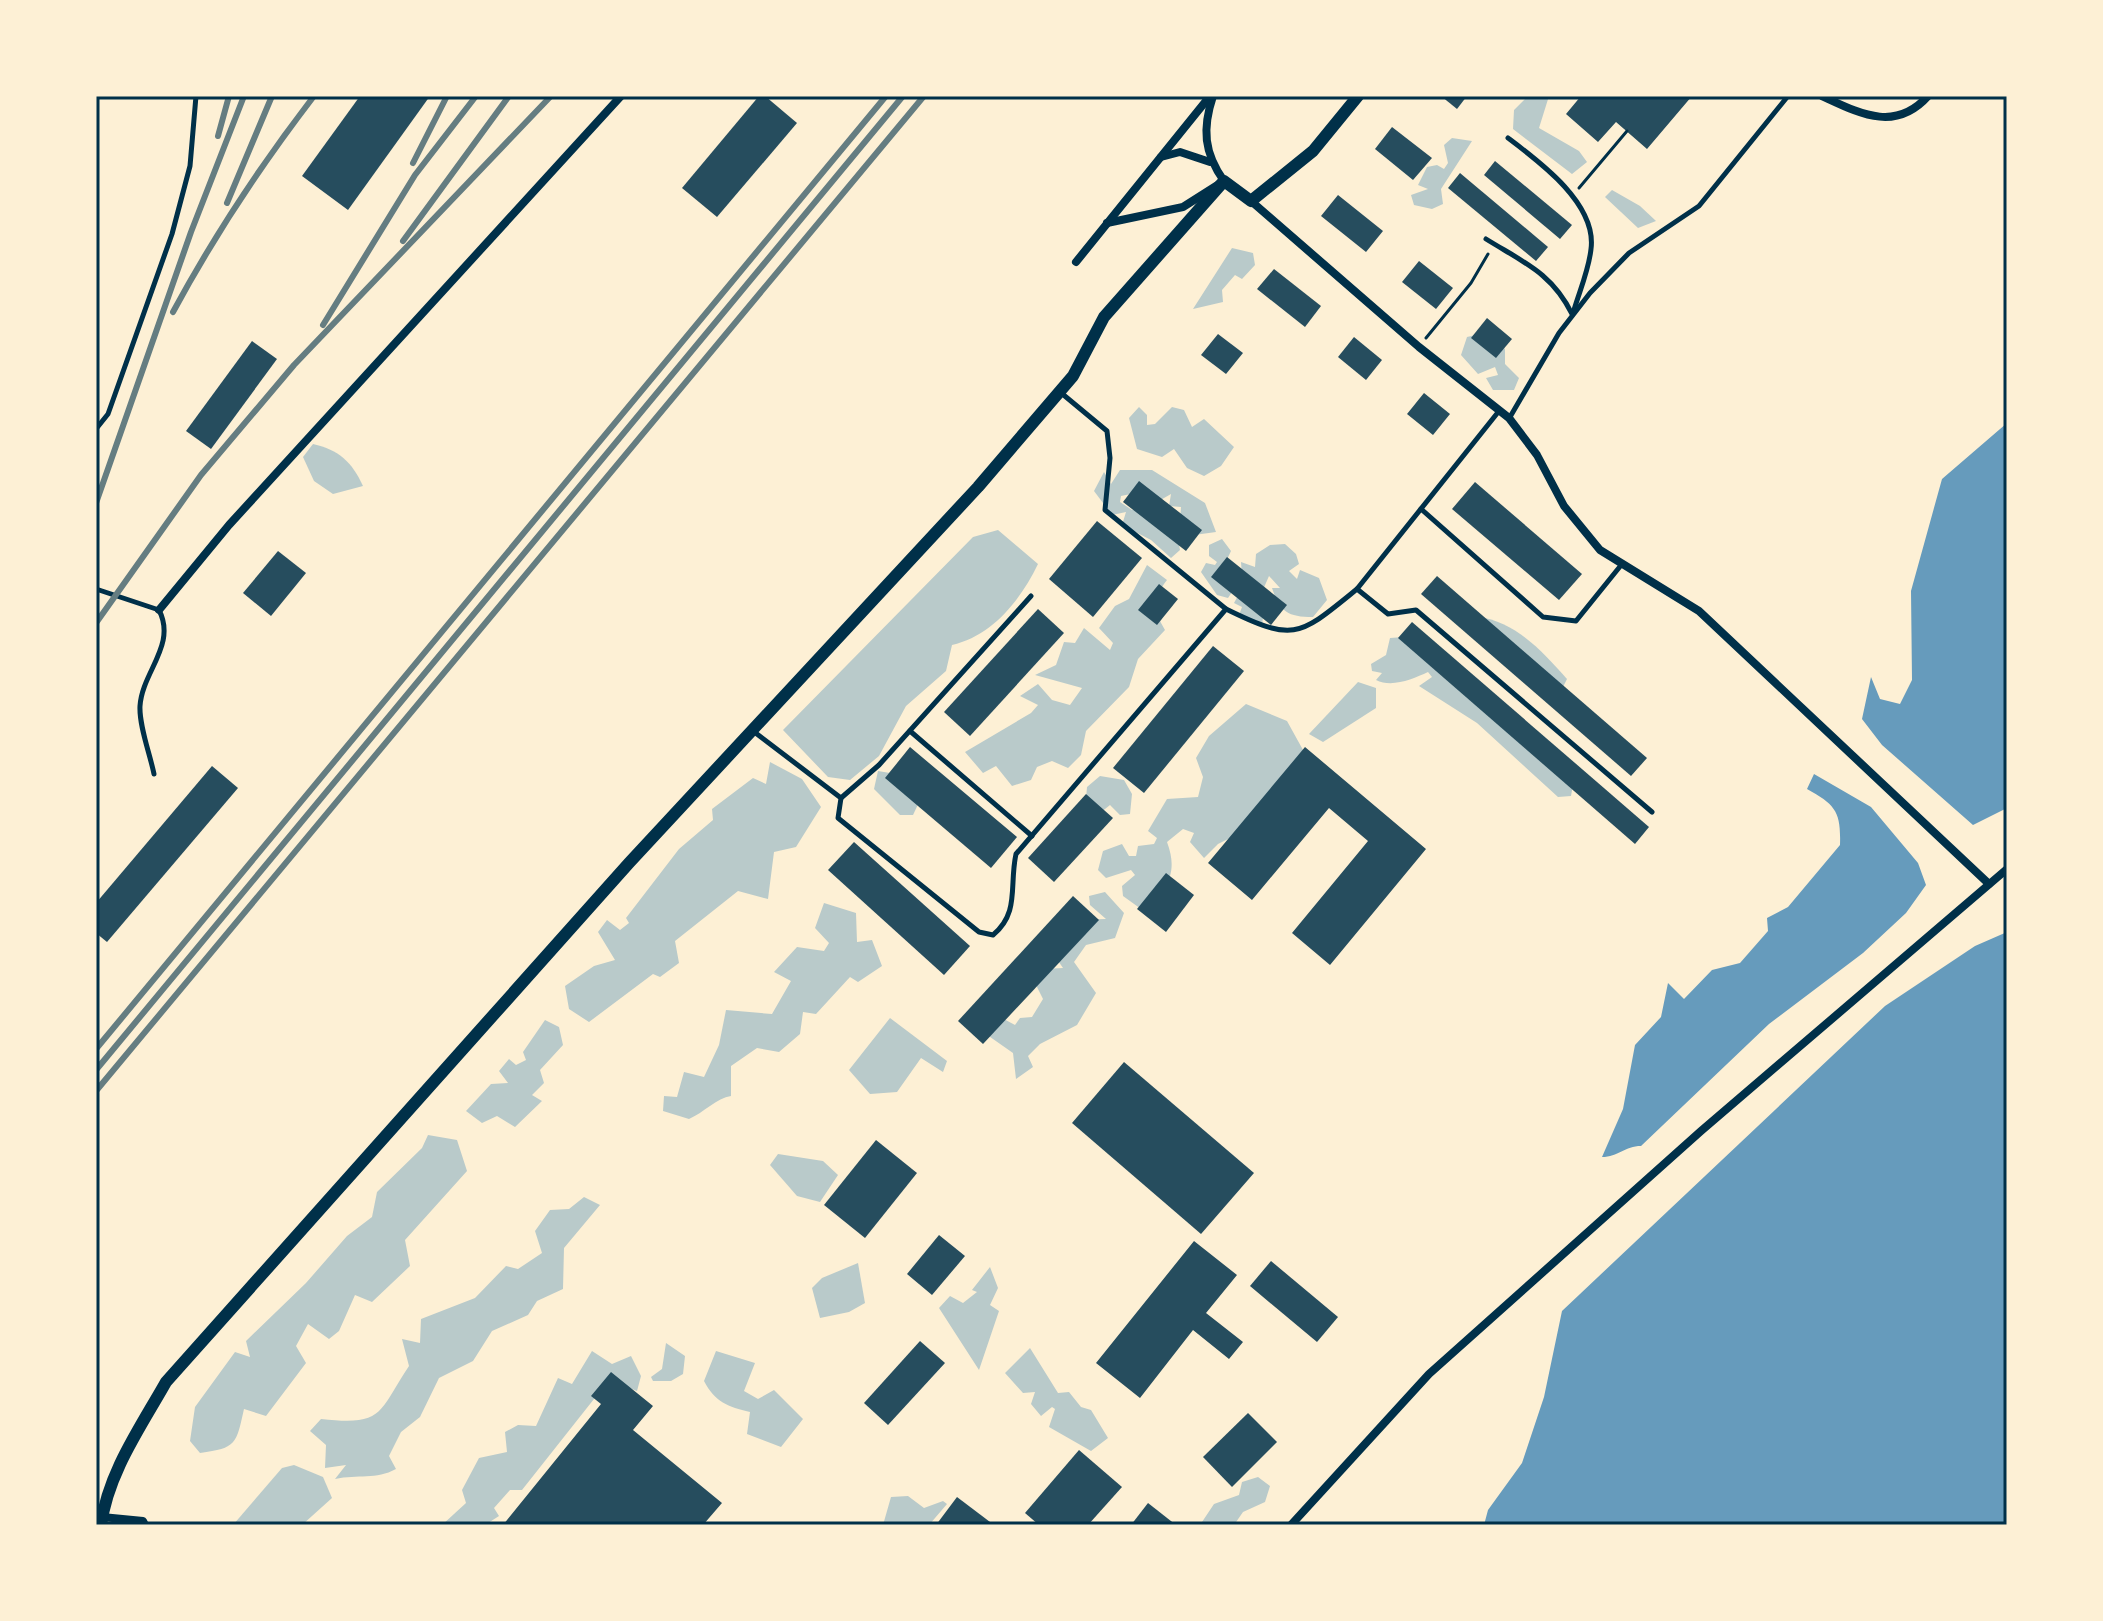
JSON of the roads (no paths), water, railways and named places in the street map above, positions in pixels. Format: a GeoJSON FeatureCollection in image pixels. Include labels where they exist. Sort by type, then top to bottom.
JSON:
{"type":"FeatureCollection","features":[{"type":"Feature","properties":{"kind":"street"},"geometry":{"type":"LineString","coordinates":[[159,610],[229,525],[621,96]]}},
{"type":"Feature","properties":{"kind":"street"},"geometry":{"type":"LineString","coordinates":[[1076,262],[1212,96]]}},
{"type":"Feature","properties":{"kind":"street"},"geometry":{"type":"LineString","coordinates":[[1212,96],[1205,138],[1210,162],[1224,181],[1419,347],[1509,418],[1537,455],[1564,506],[1600,550],[1699,611],[1989,884]]}},
{"type":"Feature","properties":{"kind":"street"},"geometry":{"type":"LineString","coordinates":[[1251,201],[1313,151],[1358,96]]}},
{"type":"Feature","properties":{"kind":"street"},"geometry":{"type":"LineString","coordinates":[[1822,96],[1870,118],[1894,117],[1928,96]]}},
{"type":"Feature","properties":{"kind":"street"},"geometry":{"type":"LineString","coordinates":[[1160,158],[1180,152],[1210,162]]}},
{"type":"Feature","properties":{"kind":"street"},"geometry":{"type":"LineString","coordinates":[[1107,223],[1183,207],[1224,181]]}},
{"type":"Feature","properties":{"kind":"street"},"geometry":{"type":"LineString","coordinates":[[145,1525],[143,1521],[102,1521],[104,1500],[118,1468],[166,1382],[752,730],[978,487],[1073,376],[1084,343],[1104,317],[1224,181]]}},
{"type":"Feature","properties":{"kind":"street"},"geometry":{"type":"LineString","coordinates":[[1291,1525],[1429,1374],[1701,1131],[2007,869]]}},
{"type":"Feature","properties":{"kind":"lane"},"geometry":{"type":"LineString","coordinates":[[96,429],[108,414],[172,234],[190,166],[196,96]]}},
{"type":"Feature","properties":{"kind":"lane"},"geometry":{"type":"LineString","coordinates":[[1509,418],[1573,315],[1629,253],[1699,206],[1788,96]]}},
{"type":"Feature","properties":{"kind":"lane"},"geometry":{"type":"LineString","coordinates":[[1508,138],[1531,155],[1584,210],[1592,247],[1573,315]]}},
{"type":"Feature","properties":{"kind":"lane"},"geometry":{"type":"LineString","coordinates":[[1486,239],[1540,271],[1560,289],[1573,315]]}},
{"type":"Feature","properties":{"kind":"lane"},"geometry":{"type":"LineString","coordinates":[[1060,392],[1107,431],[1110,458],[1105,510],[1226,609],[1269,631],[1298,631],[1357,589],[1499,411]]}},
{"type":"Feature","properties":{"kind":"lane"},"geometry":{"type":"LineString","coordinates":[[1421,509],[1543,617],[1576,621],[1622,564]]}},
{"type":"Feature","properties":{"kind":"lane"},"geometry":{"type":"LineString","coordinates":[[96,589],[159,610],[165,622],[162,649],[140,705],[154,774]]}},
{"type":"Feature","properties":{"kind":"lane"},"geometry":{"type":"LineString","coordinates":[[1357,589],[1388,614],[1416,610],[1652,812]]}},
{"type":"Feature","properties":{"kind":"lane"},"geometry":{"type":"LineString","coordinates":[[1031,596],[879,765],[841,798],[838,818],[979,932],[993,935],[1006,925],[1014,905],[1012,871],[1016,854],[1226,609]]}},
{"type":"Feature","properties":{"kind":"lane"},"geometry":{"type":"LineString","coordinates":[[752,730],[841,798]]}},
{"type":"Feature","properties":{"kind":"lane"},"geometry":{"type":"LineString","coordinates":[[910,731],[1032,836]]}},
{"type":"Feature","properties":{"kind":"water"},"geometry":{"type":"Polygon","coordinates":[[[2007,423],[2007,808],[1973,825],[1882,745],[1862,719],[1871,677],[1880,699],[1900,704],[1912,680],[1911,591],[1942,479],[2007,423]]]}},
{"type":"Feature","properties":{"kind":"water"},"geometry":{"type":"Polygon","coordinates":[[[1814,774],[1871,807],[1918,863],[1926,885],[1906,913],[1863,953],[1769,1024],[1641,1146],[1602,1157],[1623,1109],[1635,1045],[1661,1017],[1668,983],[1684,999],[1712,970],[1740,963],[1768,931],[1767,918],[1788,907],[1840,845],[1835,811],[1825,800],[1807,789],[1814,774]]]}},
{"type":"Feature","properties":{"kind":"water"},"geometry":{"type":"Polygon","coordinates":[[[2007,932],[2007,1525],[1484,1525],[1488,1510],[1522,1463],[1544,1397],[1562,1311],[1885,1006],[1975,946],[2007,932]]]}},
{"type":"Feature","properties":{"kind":"railway"},"geometry":{"type":"LineString","coordinates":[[218,136],[229,96]]}},
{"type":"Feature","properties":{"kind":"railway"},"geometry":{"type":"LineString","coordinates":[[96,503],[191,232],[244,96]]}},
{"type":"Feature","properties":{"kind":"railway"},"geometry":{"type":"LineString","coordinates":[[227,203],[272,96]]}},
{"type":"Feature","properties":{"kind":"railway"},"geometry":{"type":"LineString","coordinates":[[173,312],[239,201],[314,96]]}},
{"type":"Feature","properties":{"kind":"railway"},"geometry":{"type":"LineString","coordinates":[[413,163],[447,96]]}},
{"type":"Feature","properties":{"kind":"railway"},"geometry":{"type":"LineString","coordinates":[[323,325],[415,175],[476,96]]}},
{"type":"Feature","properties":{"kind":"railway"},"geometry":{"type":"LineString","coordinates":[[403,241],[509,96]]}},
{"type":"Feature","properties":{"kind":"railway"},"geometry":{"type":"LineString","coordinates":[[96,623],[201,475],[294,365],[551,96]]}},
{"type":"Feature","properties":{"kind":"railway"},"geometry":{"type":"LineString","coordinates":[[96,1049],[886,96]]}},
{"type":"Feature","properties":{"kind":"railway"},"geometry":{"type":"LineString","coordinates":[[96,1070],[903,96]]}},
{"type":"Feature","properties":{"kind":"railway"},"geometry":{"type":"LineString","coordinates":[[96,1091],[924,96]]}}]}
